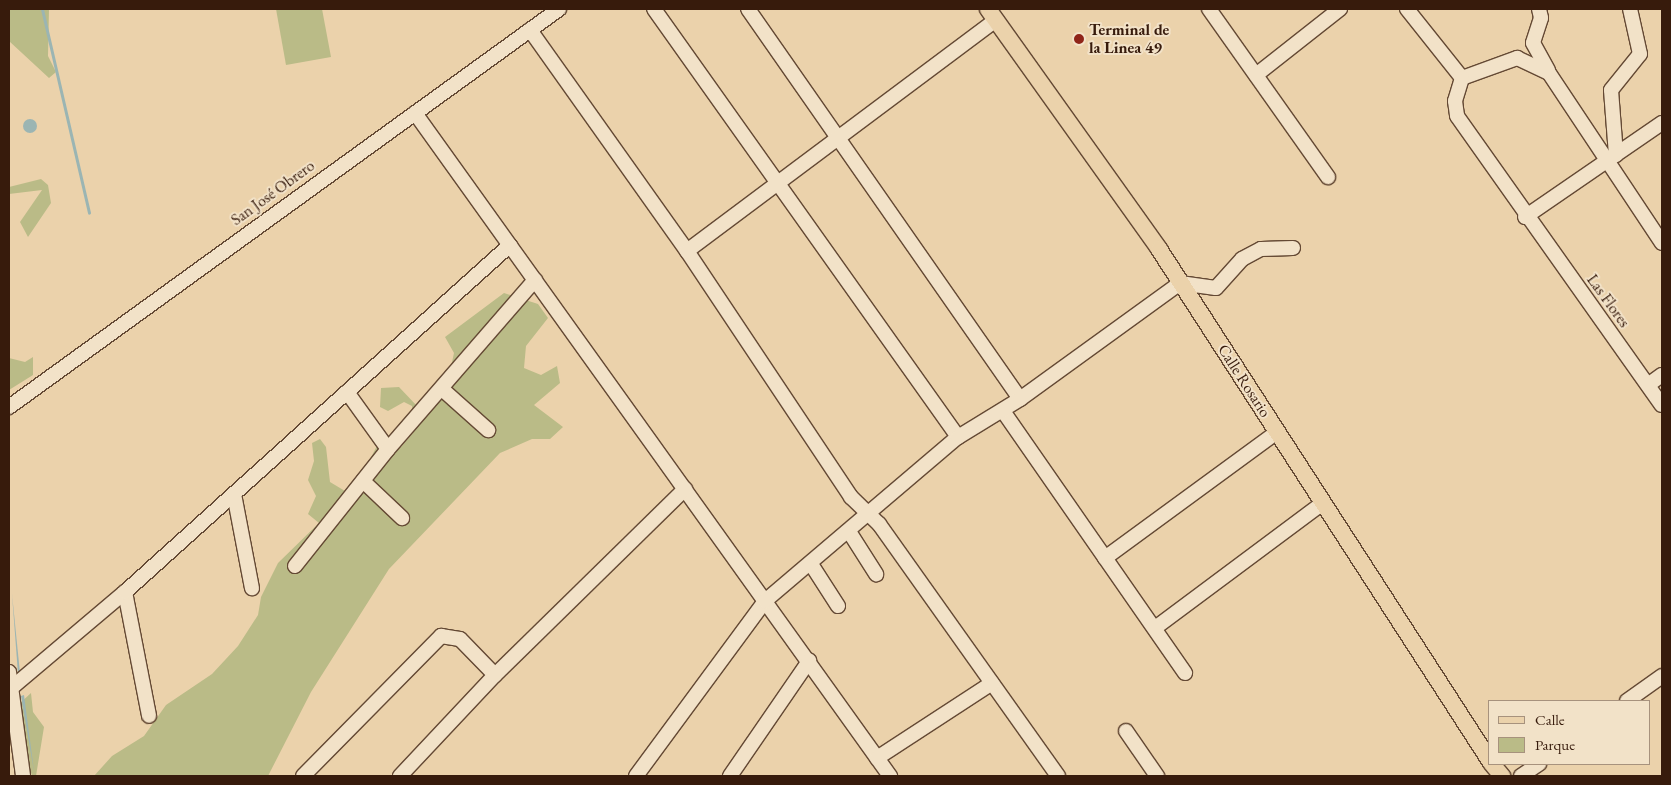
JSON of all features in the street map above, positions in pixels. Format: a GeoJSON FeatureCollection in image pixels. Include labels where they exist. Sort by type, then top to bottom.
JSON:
{"type":"FeatureCollection","features":[{"type":"Feature","properties":{"kind":"main road","name":"Calle Rosario"},"geometry":{"type":"LineString","coordinates":[[992,14],[1180,283],[1488,757]]}},
{"type":"Feature","properties":{"kind":"main road","name":"Calle Rosario"},"geometry":{"type":"LineString","coordinates":[[1493,765],[1502,776]]}},
{"type":"Feature","properties":{"kind":"street","name":"San José Obrero"},"geometry":{"type":"LineString","coordinates":[[9,407],[559,9]]}},
{"type":"Feature","properties":{"kind":"street"},"geometry":{"type":"LineString","coordinates":[[654,9],[958,437]]}},
{"type":"Feature","properties":{"kind":"street"},"geometry":{"type":"LineString","coordinates":[[748,9],[1020,399]]}},
{"type":"Feature","properties":{"kind":"street"},"geometry":{"type":"LineString","coordinates":[[1209,9],[1328,177]]}},
{"type":"Feature","properties":{"kind":"street"},"geometry":{"type":"LineString","coordinates":[[1256,75],[1340,9]]}},
{"type":"Feature","properties":{"kind":"street"},"geometry":{"type":"LineString","coordinates":[[1407,9],[1462,78],[1517,58],[1549,73]]}},
{"type":"Feature","properties":{"kind":"street"},"geometry":{"type":"LineString","coordinates":[[1538,9],[1541,18],[1533,43],[1549,73],[1611,158],[1662,243]]}},
{"type":"Feature","properties":{"kind":"street"},"geometry":{"type":"LineString","coordinates":[[1611,158],[1611,90],[1640,54],[1630,9]]}},
{"type":"Feature","properties":{"kind":"street"},"geometry":{"type":"LineString","coordinates":[[686,251],[838,138],[992,14]]}},
{"type":"Feature","properties":{"kind":"street"},"geometry":{"type":"LineString","coordinates":[[530,30],[686,251],[851,497],[868,513],[1058,776]]}},
{"type":"Feature","properties":{"kind":"street","name":"Las Flores"},"geometry":{"type":"LineString","coordinates":[[1462,78],[1455,100],[1457,116],[1525,217],[1662,405]]}},
{"type":"Feature","properties":{"kind":"street"},"geometry":{"type":"LineString","coordinates":[[415,112],[890,776]]}},
{"type":"Feature","properties":{"kind":"street"},"geometry":{"type":"LineString","coordinates":[[1525,217],[1662,123]]}},
{"type":"Feature","properties":{"kind":"street"},"geometry":{"type":"LineString","coordinates":[[10,689],[125,592],[510,245]]}},
{"type":"Feature","properties":{"kind":"street"},"geometry":{"type":"LineString","coordinates":[[636,776],[765,600],[850,533],[868,513],[958,437],[1003,411],[1180,283],[1216,288],[1242,259],[1261,249],[1292,248]]}},
{"type":"Feature","properties":{"kind":"street"},"geometry":{"type":"LineString","coordinates":[[295,566],[388,449],[535,280]]}},
{"type":"Feature","properties":{"kind":"street"},"geometry":{"type":"LineString","coordinates":[[1648,385],[1662,375]]}},
{"type":"Feature","properties":{"kind":"street"},"geometry":{"type":"LineString","coordinates":[[442,389],[488,430]]}},
{"type":"Feature","properties":{"kind":"street"},"geometry":{"type":"LineString","coordinates":[[347,392],[388,449]]}},
{"type":"Feature","properties":{"kind":"street"},"geometry":{"type":"LineString","coordinates":[[1003,411],[1185,673]]}},
{"type":"Feature","properties":{"kind":"street"},"geometry":{"type":"LineString","coordinates":[[1105,558],[1277,432]]}},
{"type":"Feature","properties":{"kind":"street"},"geometry":{"type":"LineString","coordinates":[[362,482],[402,518]]}},
{"type":"Feature","properties":{"kind":"street"},"geometry":{"type":"LineString","coordinates":[[400,776],[495,675],[685,489]]}},
{"type":"Feature","properties":{"kind":"street"},"geometry":{"type":"LineString","coordinates":[[234,494],[252,588]]}},
{"type":"Feature","properties":{"kind":"street"},"geometry":{"type":"LineString","coordinates":[[1155,628],[1323,503]]}},
{"type":"Feature","properties":{"kind":"street"},"geometry":{"type":"LineString","coordinates":[[850,533],[876,574]]}},
{"type":"Feature","properties":{"kind":"street"},"geometry":{"type":"LineString","coordinates":[[811,564],[838,606]]}},
{"type":"Feature","properties":{"kind":"street"},"geometry":{"type":"LineString","coordinates":[[125,592],[149,716]]}},
{"type":"Feature","properties":{"kind":"street"},"geometry":{"type":"LineString","coordinates":[[303,776],[441,636],[460,639],[495,675]]}},
{"type":"Feature","properties":{"kind":"street"},"geometry":{"type":"LineString","coordinates":[[730,776],[808,661]]}},
{"type":"Feature","properties":{"kind":"street"},"geometry":{"type":"LineString","coordinates":[[9,672],[14,756],[23,776]]}},
{"type":"Feature","properties":{"kind":"street"},"geometry":{"type":"LineString","coordinates":[[1628,700],[1662,676]]}},
{"type":"Feature","properties":{"kind":"street"},"geometry":{"type":"LineString","coordinates":[[877,758],[992,683]]}},
{"type":"Feature","properties":{"kind":"street"},"geometry":{"type":"LineString","coordinates":[[1126,731],[1157,776]]}},
{"type":"Feature","properties":{"kind":"street"},"geometry":{"type":"LineString","coordinates":[[1522,776],[1538,765]]}},
{"type":"Feature","properties":{"kind":"green space"},"geometry":{"type":"Polygon","coordinates":[[[9,9],[49,9],[48,56],[56,72],[49,78],[9,41],[9,9]]]}},
{"type":"Feature","properties":{"kind":"green space"},"geometry":{"type":"Polygon","coordinates":[[[276,9],[322,9],[331,57],[286,65],[276,9]]]}},
{"type":"Feature","properties":{"kind":"green space"},"geometry":{"type":"Polygon","coordinates":[[[41,179],[48,185],[51,203],[28,237],[20,222],[42,190],[9,194],[9,187],[41,179]]]}},
{"type":"Feature","properties":{"kind":"green space"},"geometry":{"type":"Polygon","coordinates":[[[504,293],[538,304],[548,318],[526,346],[524,368],[541,375],[557,366],[560,383],[534,405],[563,427],[550,439],[532,439],[500,453],[389,569],[311,692],[268,776],[94,776],[112,756],[144,736],[166,705],[212,674],[238,646],[258,615],[261,597],[278,563],[319,523],[308,514],[316,496],[308,480],[314,461],[312,443],[320,439],[326,447],[330,482],[345,491],[354,490],[380,440],[388,435],[401,447],[413,433],[412,406],[404,402],[388,411],[380,407],[381,388],[399,387],[417,406],[447,385],[454,353],[445,337],[504,293]]]}},
{"type":"Feature","properties":{"kind":"green space"},"geometry":{"type":"Polygon","coordinates":[[[33,357],[33,375],[9,390],[9,358],[25,362],[33,357]]]}},
{"type":"Feature","properties":{"kind":"green space"},"geometry":{"type":"Polygon","coordinates":[[[31,693],[33,712],[44,727],[36,776],[32,776],[20,735],[18,705],[31,693]]]}},
{"type":"Feature","properties":{"kind":"water"},"geometry":{"type":"Polygon","coordinates":[[[30,119],[35,121],[37,126],[35,131],[30,133],[25,131],[23,126],[25,121],[30,119]]]}},
{"type":"Feature","properties":{"kind":"water"},"geometry":{"type":"Polygon","coordinates":[[[12,594],[20,673],[18,674],[12,594]]]}},
{"type":"Feature","properties":{"kind":"water"},"geometry":{"type":"Polygon","coordinates":[[[24,695],[34,771],[21,696],[24,695]]]}},
{"type":"Feature","properties":{"kind":"waterway"},"geometry":{"type":"LineString","coordinates":[[42,9],[89,213]]}},
{"type":"Feature","properties":{"kind":"place","name":"Terminal de la Linea 49"},"geometry":{"type":"Point","coordinates":[1079,39]}}]}
